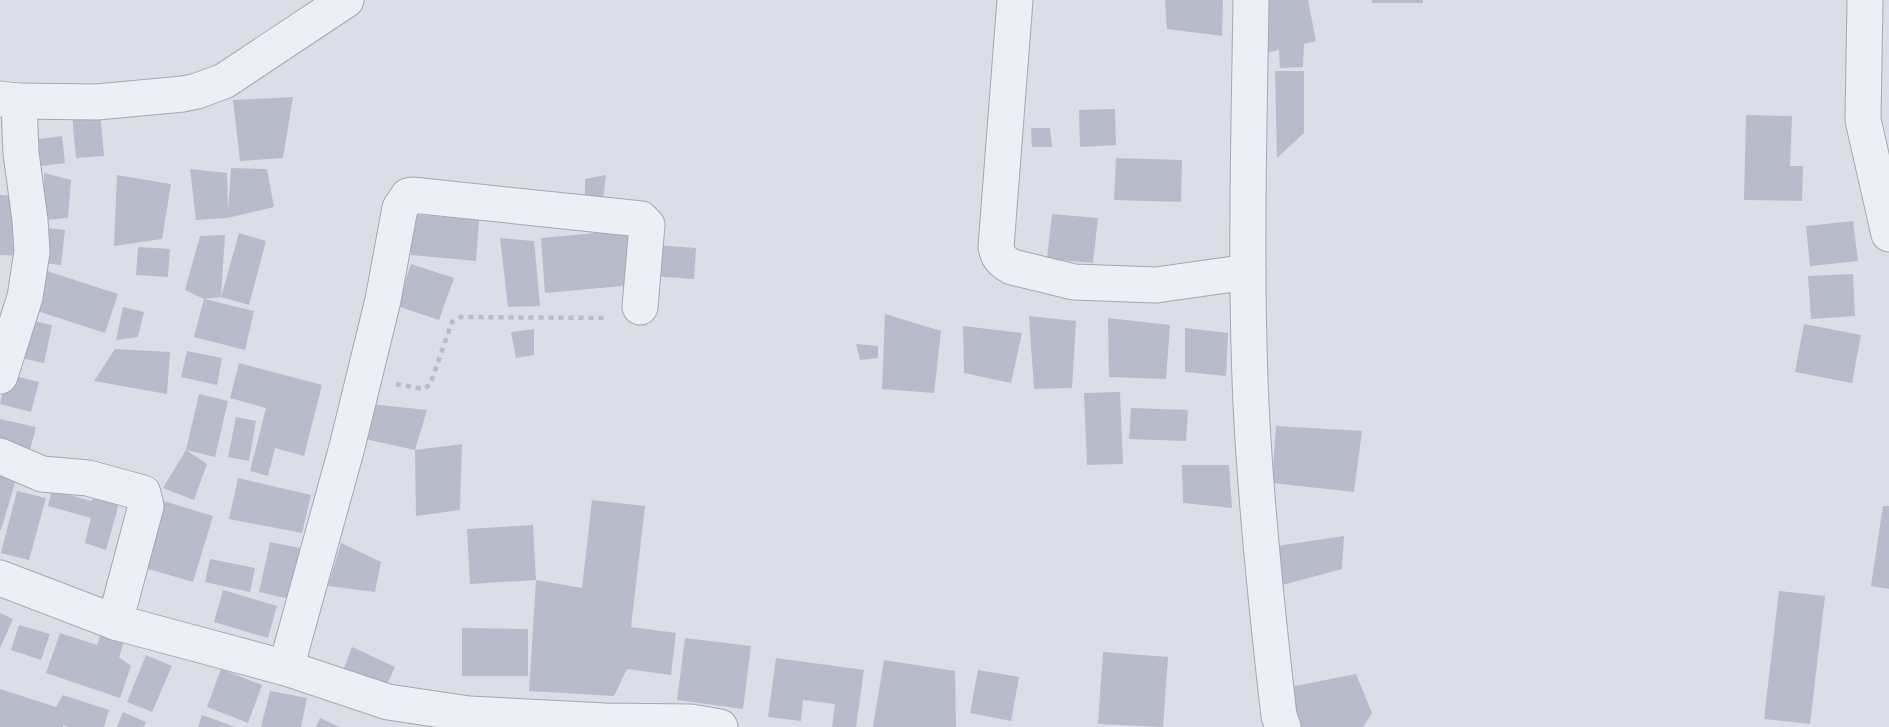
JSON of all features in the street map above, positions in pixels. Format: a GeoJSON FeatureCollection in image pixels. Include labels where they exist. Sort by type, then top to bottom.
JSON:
{"type":"FeatureCollection","features":[{"type":"Feature","properties":{"kind":"street"},"geometry":{"type":"LineString","coordinates":[[8,100],[97,102],[197,91],[224,81],[346,0]]}},
{"type":"Feature","properties":{"kind":"street"},"geometry":{"type":"LineString","coordinates":[[1016,0],[996,247],[1004,263],[1086,283],[1156,285],[1248,272]]}},
{"type":"Feature","properties":{"kind":"street"},"geometry":{"type":"LineString","coordinates":[[1251,0],[1248,272],[1251,405],[1264,584],[1279,716],[1283,727]]}},
{"type":"Feature","properties":{"kind":"street"},"geometry":{"type":"LineString","coordinates":[[1865,0],[1863,120],[1889,234]]}},
{"type":"Feature","properties":{"kind":"street"},"geometry":{"type":"LineString","coordinates":[[0,376],[24,297],[32,252],[21,153],[19,104],[8,100]]}},
{"type":"Feature","properties":{"kind":"street"},"geometry":{"type":"LineString","coordinates":[[286,668],[347,447],[404,200],[412,195],[641,219],[646,222],[647,228],[640,307]]}},
{"type":"Feature","properties":{"kind":"street"},"geometry":{"type":"LineString","coordinates":[[0,456],[42,474],[88,478],[143,494],[146,506],[115,622]]}},
{"type":"Feature","properties":{"kind":"street"},"geometry":{"type":"LineString","coordinates":[[0,578],[115,622],[286,668],[388,702],[467,721],[691,722],[720,727]]}},
{"type":"Feature","properties":{"kind":"path"},"geometry":{"type":"LineString","coordinates":[[364,379],[423,389],[433,379],[452,322],[461,317],[628,318],[635,316],[640,307]]}},
{"type":"Feature","properties":{"kind":"building"},"geometry":{"type":"Polygon","coordinates":[[[1165,0],[1223,0],[1222,36],[1167,29],[1165,0]]]}},
{"type":"Feature","properties":{"kind":"building"},"geometry":{"type":"Polygon","coordinates":[[[1256,0],[1308,0],[1316,41],[1304,44],[1303,67],[1280,68],[1279,50],[1261,54],[1256,0]]]}},
{"type":"Feature","properties":{"kind":"building"},"geometry":{"type":"Polygon","coordinates":[[[1372,0],[1423,0],[1423,3],[1372,3],[1372,0]]]}},
{"type":"Feature","properties":{"kind":"building"},"geometry":{"type":"Polygon","coordinates":[[[1275,71],[1304,71],[1304,133],[1277,158],[1275,71]]]}},
{"type":"Feature","properties":{"kind":"building"},"geometry":{"type":"Polygon","coordinates":[[[293,97],[283,158],[240,161],[233,100],[293,97]]]}},
{"type":"Feature","properties":{"kind":"building"},"geometry":{"type":"Polygon","coordinates":[[[1115,109],[1116,145],[1080,147],[1079,110],[1115,109]]]}},
{"type":"Feature","properties":{"kind":"building"},"geometry":{"type":"Polygon","coordinates":[[[100,112],[104,156],[76,158],[72,115],[100,112]]]}},
{"type":"Feature","properties":{"kind":"building"},"geometry":{"type":"Polygon","coordinates":[[[1746,115],[1792,116],[1790,166],[1803,166],[1802,201],[1744,200],[1746,115]]]}},
{"type":"Feature","properties":{"kind":"building"},"geometry":{"type":"Polygon","coordinates":[[[1031,128],[1050,128],[1052,147],[1032,147],[1031,128]]]}},
{"type":"Feature","properties":{"kind":"building"},"geometry":{"type":"Polygon","coordinates":[[[62,136],[65,163],[34,167],[31,140],[62,136]]]}},
{"type":"Feature","properties":{"kind":"building"},"geometry":{"type":"Polygon","coordinates":[[[1116,158],[1182,160],[1181,202],[1114,200],[1116,158]]]}},
{"type":"Feature","properties":{"kind":"building"},"geometry":{"type":"Polygon","coordinates":[[[231,168],[267,169],[274,207],[227,218],[196,220],[190,169],[227,173],[228,211],[231,168]]]}},
{"type":"Feature","properties":{"kind":"building"},"geometry":{"type":"Polygon","coordinates":[[[44,173],[71,180],[68,218],[44,220],[44,173]]]}},
{"type":"Feature","properties":{"kind":"building"},"geometry":{"type":"Polygon","coordinates":[[[117,175],[171,184],[162,239],[114,246],[117,175]]]}},
{"type":"Feature","properties":{"kind":"building"},"geometry":{"type":"Polygon","coordinates":[[[606,175],[603,199],[585,197],[585,179],[606,175]]]}},
{"type":"Feature","properties":{"kind":"building"},"geometry":{"type":"Polygon","coordinates":[[[0,195],[22,196],[20,256],[0,255],[0,195]]]}},
{"type":"Feature","properties":{"kind":"building"},"geometry":{"type":"Polygon","coordinates":[[[411,214],[479,220],[476,261],[411,255],[411,214]]]}},
{"type":"Feature","properties":{"kind":"building"},"geometry":{"type":"Polygon","coordinates":[[[1052,214],[1098,218],[1093,263],[1047,259],[1052,214]]]}},
{"type":"Feature","properties":{"kind":"building"},"geometry":{"type":"Polygon","coordinates":[[[1853,221],[1858,261],[1810,266],[1806,226],[1853,221]]]}},
{"type":"Feature","properties":{"kind":"building"},"geometry":{"type":"Polygon","coordinates":[[[47,228],[65,230],[61,265],[43,263],[47,228]]]}},
{"type":"Feature","properties":{"kind":"building"},"geometry":{"type":"Polygon","coordinates":[[[628,230],[633,285],[545,293],[541,238],[628,230]]]}},
{"type":"Feature","properties":{"kind":"building"},"geometry":{"type":"Polygon","coordinates":[[[239,233],[266,241],[249,305],[221,297],[239,233]]]}},
{"type":"Feature","properties":{"kind":"building"},"geometry":{"type":"Polygon","coordinates":[[[225,235],[221,297],[204,299],[185,290],[200,236],[225,235]]]}},
{"type":"Feature","properties":{"kind":"building"},"geometry":{"type":"Polygon","coordinates":[[[500,238],[534,241],[540,306],[508,307],[500,238]]]}},
{"type":"Feature","properties":{"kind":"building"},"geometry":{"type":"Polygon","coordinates":[[[654,245],[696,248],[694,279],[651,276],[654,245]]]}},
{"type":"Feature","properties":{"kind":"building"},"geometry":{"type":"Polygon","coordinates":[[[138,247],[170,249],[168,277],[136,275],[138,247]]]}},
{"type":"Feature","properties":{"kind":"building"},"geometry":{"type":"Polygon","coordinates":[[[411,264],[454,278],[439,320],[397,306],[411,264]]]}},
{"type":"Feature","properties":{"kind":"building"},"geometry":{"type":"Polygon","coordinates":[[[44,270],[118,294],[105,333],[31,309],[44,270]]]}},
{"type":"Feature","properties":{"kind":"building"},"geometry":{"type":"Polygon","coordinates":[[[1853,274],[1855,316],[1811,319],[1808,276],[1853,274]]]}},
{"type":"Feature","properties":{"kind":"building"},"geometry":{"type":"Polygon","coordinates":[[[204,299],[254,311],[245,350],[194,337],[204,299]]]}},
{"type":"Feature","properties":{"kind":"building"},"geometry":{"type":"Polygon","coordinates":[[[123,307],[144,312],[138,337],[116,340],[123,307]]]}},
{"type":"Feature","properties":{"kind":"building"},"geometry":{"type":"Polygon","coordinates":[[[885,314],[941,331],[934,393],[882,389],[885,314]]]}},
{"type":"Feature","properties":{"kind":"building"},"geometry":{"type":"Polygon","coordinates":[[[1029,316],[1076,321],[1072,388],[1034,389],[1029,316]]]}},
{"type":"Feature","properties":{"kind":"building"},"geometry":{"type":"Polygon","coordinates":[[[1108,318],[1170,325],[1166,379],[1109,377],[1108,318]]]}},
{"type":"Feature","properties":{"kind":"building"},"geometry":{"type":"Polygon","coordinates":[[[24,319],[52,325],[44,363],[16,357],[24,319]]]}},
{"type":"Feature","properties":{"kind":"building"},"geometry":{"type":"Polygon","coordinates":[[[1804,324],[1861,335],[1852,383],[1795,372],[1804,324]]]}},
{"type":"Feature","properties":{"kind":"building"},"geometry":{"type":"Polygon","coordinates":[[[963,326],[1022,333],[1011,383],[964,373],[963,326]]]}},
{"type":"Feature","properties":{"kind":"building"},"geometry":{"type":"Polygon","coordinates":[[[1185,328],[1228,333],[1226,376],[1185,372],[1185,328]]]}},
{"type":"Feature","properties":{"kind":"building"},"geometry":{"type":"Polygon","coordinates":[[[534,329],[534,355],[516,358],[511,332],[534,329]]]}},
{"type":"Feature","properties":{"kind":"building"},"geometry":{"type":"Polygon","coordinates":[[[856,344],[878,346],[878,358],[860,360],[856,344]]]}},
{"type":"Feature","properties":{"kind":"building"},"geometry":{"type":"Polygon","coordinates":[[[115,349],[170,352],[167,394],[94,381],[115,349]]]}},
{"type":"Feature","properties":{"kind":"building"},"geometry":{"type":"Polygon","coordinates":[[[187,351],[222,358],[217,385],[181,377],[187,351]]]}},
{"type":"Feature","properties":{"kind":"building"},"geometry":{"type":"Polygon","coordinates":[[[239,363],[322,385],[304,456],[275,448],[268,476],[250,471],[266,408],[230,398],[239,363]]]}},
{"type":"Feature","properties":{"kind":"building"},"geometry":{"type":"Polygon","coordinates":[[[7,374],[39,382],[31,412],[0,404],[7,374]]]}},
{"type":"Feature","properties":{"kind":"building"},"geometry":{"type":"Polygon","coordinates":[[[1120,392],[1123,464],[1087,465],[1084,393],[1120,392]]]}},
{"type":"Feature","properties":{"kind":"building"},"geometry":{"type":"Polygon","coordinates":[[[199,394],[228,401],[215,457],[186,450],[199,394]]]}},
{"type":"Feature","properties":{"kind":"building"},"geometry":{"type":"Polygon","coordinates":[[[370,404],[427,410],[415,450],[365,439],[370,404]]]}},
{"type":"Feature","properties":{"kind":"building"},"geometry":{"type":"Polygon","coordinates":[[[1131,408],[1188,410],[1186,441],[1129,439],[1131,408]]]}},
{"type":"Feature","properties":{"kind":"building"},"geometry":{"type":"Polygon","coordinates":[[[236,417],[256,421],[249,461],[228,457],[236,417]]]}},
{"type":"Feature","properties":{"kind":"building"},"geometry":{"type":"Polygon","coordinates":[[[0,419],[36,427],[30,450],[0,442],[0,419]]]}},
{"type":"Feature","properties":{"kind":"building"},"geometry":{"type":"Polygon","coordinates":[[[1276,426],[1362,431],[1354,492],[1272,483],[1276,426]]]}},
{"type":"Feature","properties":{"kind":"building"},"geometry":{"type":"Polygon","coordinates":[[[462,444],[460,510],[416,516],[415,450],[462,444]]]}},
{"type":"Feature","properties":{"kind":"building"},"geometry":{"type":"Polygon","coordinates":[[[186,450],[207,464],[194,500],[163,488],[186,450]]]}},
{"type":"Feature","properties":{"kind":"building"},"geometry":{"type":"Polygon","coordinates":[[[1182,465],[1229,465],[1232,508],[1183,503],[1182,465]]]}},
{"type":"Feature","properties":{"kind":"building"},"geometry":{"type":"Polygon","coordinates":[[[0,467],[18,473],[1,530],[0,530],[0,467]]]}},
{"type":"Feature","properties":{"kind":"building"},"geometry":{"type":"Polygon","coordinates":[[[238,478],[311,495],[302,533],[229,519],[238,478]]]}},
{"type":"Feature","properties":{"kind":"building"},"geometry":{"type":"Polygon","coordinates":[[[52,490],[91,501],[98,494],[117,499],[118,507],[106,550],[85,543],[91,518],[48,506],[52,490]]]}},
{"type":"Feature","properties":{"kind":"building"},"geometry":{"type":"Polygon","coordinates":[[[17,491],[46,498],[29,560],[1,553],[17,491]]]}},
{"type":"Feature","properties":{"kind":"building"},"geometry":{"type":"Polygon","coordinates":[[[157,499],[213,516],[193,582],[145,568],[157,499]]]}},
{"type":"Feature","properties":{"kind":"building"},"geometry":{"type":"Polygon","coordinates":[[[592,500],[645,506],[631,627],[676,633],[671,675],[627,669],[614,696],[529,691],[536,580],[582,588],[592,500]]]}},
{"type":"Feature","properties":{"kind":"building"},"geometry":{"type":"Polygon","coordinates":[[[1883,506],[1889,506],[1889,589],[1871,586],[1883,506]]]}},
{"type":"Feature","properties":{"kind":"building"},"geometry":{"type":"Polygon","coordinates":[[[533,525],[536,580],[470,584],[467,529],[533,525]]]}},
{"type":"Feature","properties":{"kind":"building"},"geometry":{"type":"Polygon","coordinates":[[[1344,536],[1342,569],[1275,587],[1270,547],[1344,536]]]}},
{"type":"Feature","properties":{"kind":"building"},"geometry":{"type":"Polygon","coordinates":[[[270,542],[305,549],[294,600],[259,592],[270,542]]]}},
{"type":"Feature","properties":{"kind":"building"},"geometry":{"type":"Polygon","coordinates":[[[341,543],[381,562],[375,592],[328,586],[341,543]]]}},
{"type":"Feature","properties":{"kind":"building"},"geometry":{"type":"Polygon","coordinates":[[[210,559],[255,568],[250,592],[205,582],[210,559]]]}},
{"type":"Feature","properties":{"kind":"building"},"geometry":{"type":"Polygon","coordinates":[[[223,590],[277,606],[268,638],[214,622],[223,590]]]}},
{"type":"Feature","properties":{"kind":"building"},"geometry":{"type":"Polygon","coordinates":[[[1779,591],[1825,596],[1810,724],[1764,719],[1779,591]]]}},
{"type":"Feature","properties":{"kind":"building"},"geometry":{"type":"Polygon","coordinates":[[[0,613],[13,619],[0,648],[0,613]]]}},
{"type":"Feature","properties":{"kind":"building"},"geometry":{"type":"Polygon","coordinates":[[[19,625],[50,634],[41,660],[11,650],[19,625]]]}},
{"type":"Feature","properties":{"kind":"building"},"geometry":{"type":"Polygon","coordinates":[[[462,628],[528,629],[528,676],[462,676],[462,628]]]}},
{"type":"Feature","properties":{"kind":"building"},"geometry":{"type":"Polygon","coordinates":[[[102,631],[125,639],[119,657],[131,666],[120,698],[46,673],[60,633],[97,645],[102,631]]]}},
{"type":"Feature","properties":{"kind":"building"},"geometry":{"type":"Polygon","coordinates":[[[685,638],[751,646],[743,709],[677,700],[685,638]]]}},
{"type":"Feature","properties":{"kind":"building"},"geometry":{"type":"Polygon","coordinates":[[[352,647],[395,667],[385,689],[342,674],[352,647]]]}},
{"type":"Feature","properties":{"kind":"building"},"geometry":{"type":"Polygon","coordinates":[[[1103,652],[1168,657],[1163,727],[1098,724],[1103,652]]]}},
{"type":"Feature","properties":{"kind":"building"},"geometry":{"type":"Polygon","coordinates":[[[146,655],[172,666],[152,712],[127,702],[146,655]]]}},
{"type":"Feature","properties":{"kind":"building"},"geometry":{"type":"Polygon","coordinates":[[[776,658],[864,670],[856,727],[832,727],[835,704],[803,700],[801,721],[768,717],[776,658]]]}},
{"type":"Feature","properties":{"kind":"building"},"geometry":{"type":"Polygon","coordinates":[[[884,660],[955,671],[956,727],[873,727],[884,660]]]}},
{"type":"Feature","properties":{"kind":"building"},"geometry":{"type":"Polygon","coordinates":[[[221,669],[262,685],[248,723],[207,707],[221,669]]]}},
{"type":"Feature","properties":{"kind":"building"},"geometry":{"type":"Polygon","coordinates":[[[978,670],[1019,677],[1011,721],[970,713],[978,670]]]}},
{"type":"Feature","properties":{"kind":"building"},"geometry":{"type":"Polygon","coordinates":[[[1356,674],[1372,713],[1363,727],[1300,727],[1290,687],[1356,674]]]}},
{"type":"Feature","properties":{"kind":"building"},"geometry":{"type":"Polygon","coordinates":[[[0,689],[56,707],[63,695],[109,710],[104,727],[0,727],[0,689]]]}},
{"type":"Feature","properties":{"kind":"building"},"geometry":{"type":"Polygon","coordinates":[[[270,691],[307,698],[301,727],[261,727],[270,691]]]}},
{"type":"Feature","properties":{"kind":"building"},"geometry":{"type":"Polygon","coordinates":[[[123,712],[146,722],[144,727],[117,727],[123,712]]]}},
{"type":"Feature","properties":{"kind":"building"},"geometry":{"type":"Polygon","coordinates":[[[202,715],[235,727],[198,727],[202,715]]]}},
{"type":"Feature","properties":{"kind":"building"},"geometry":{"type":"Polygon","coordinates":[[[320,718],[340,727],[316,727],[320,718]]]}}]}
